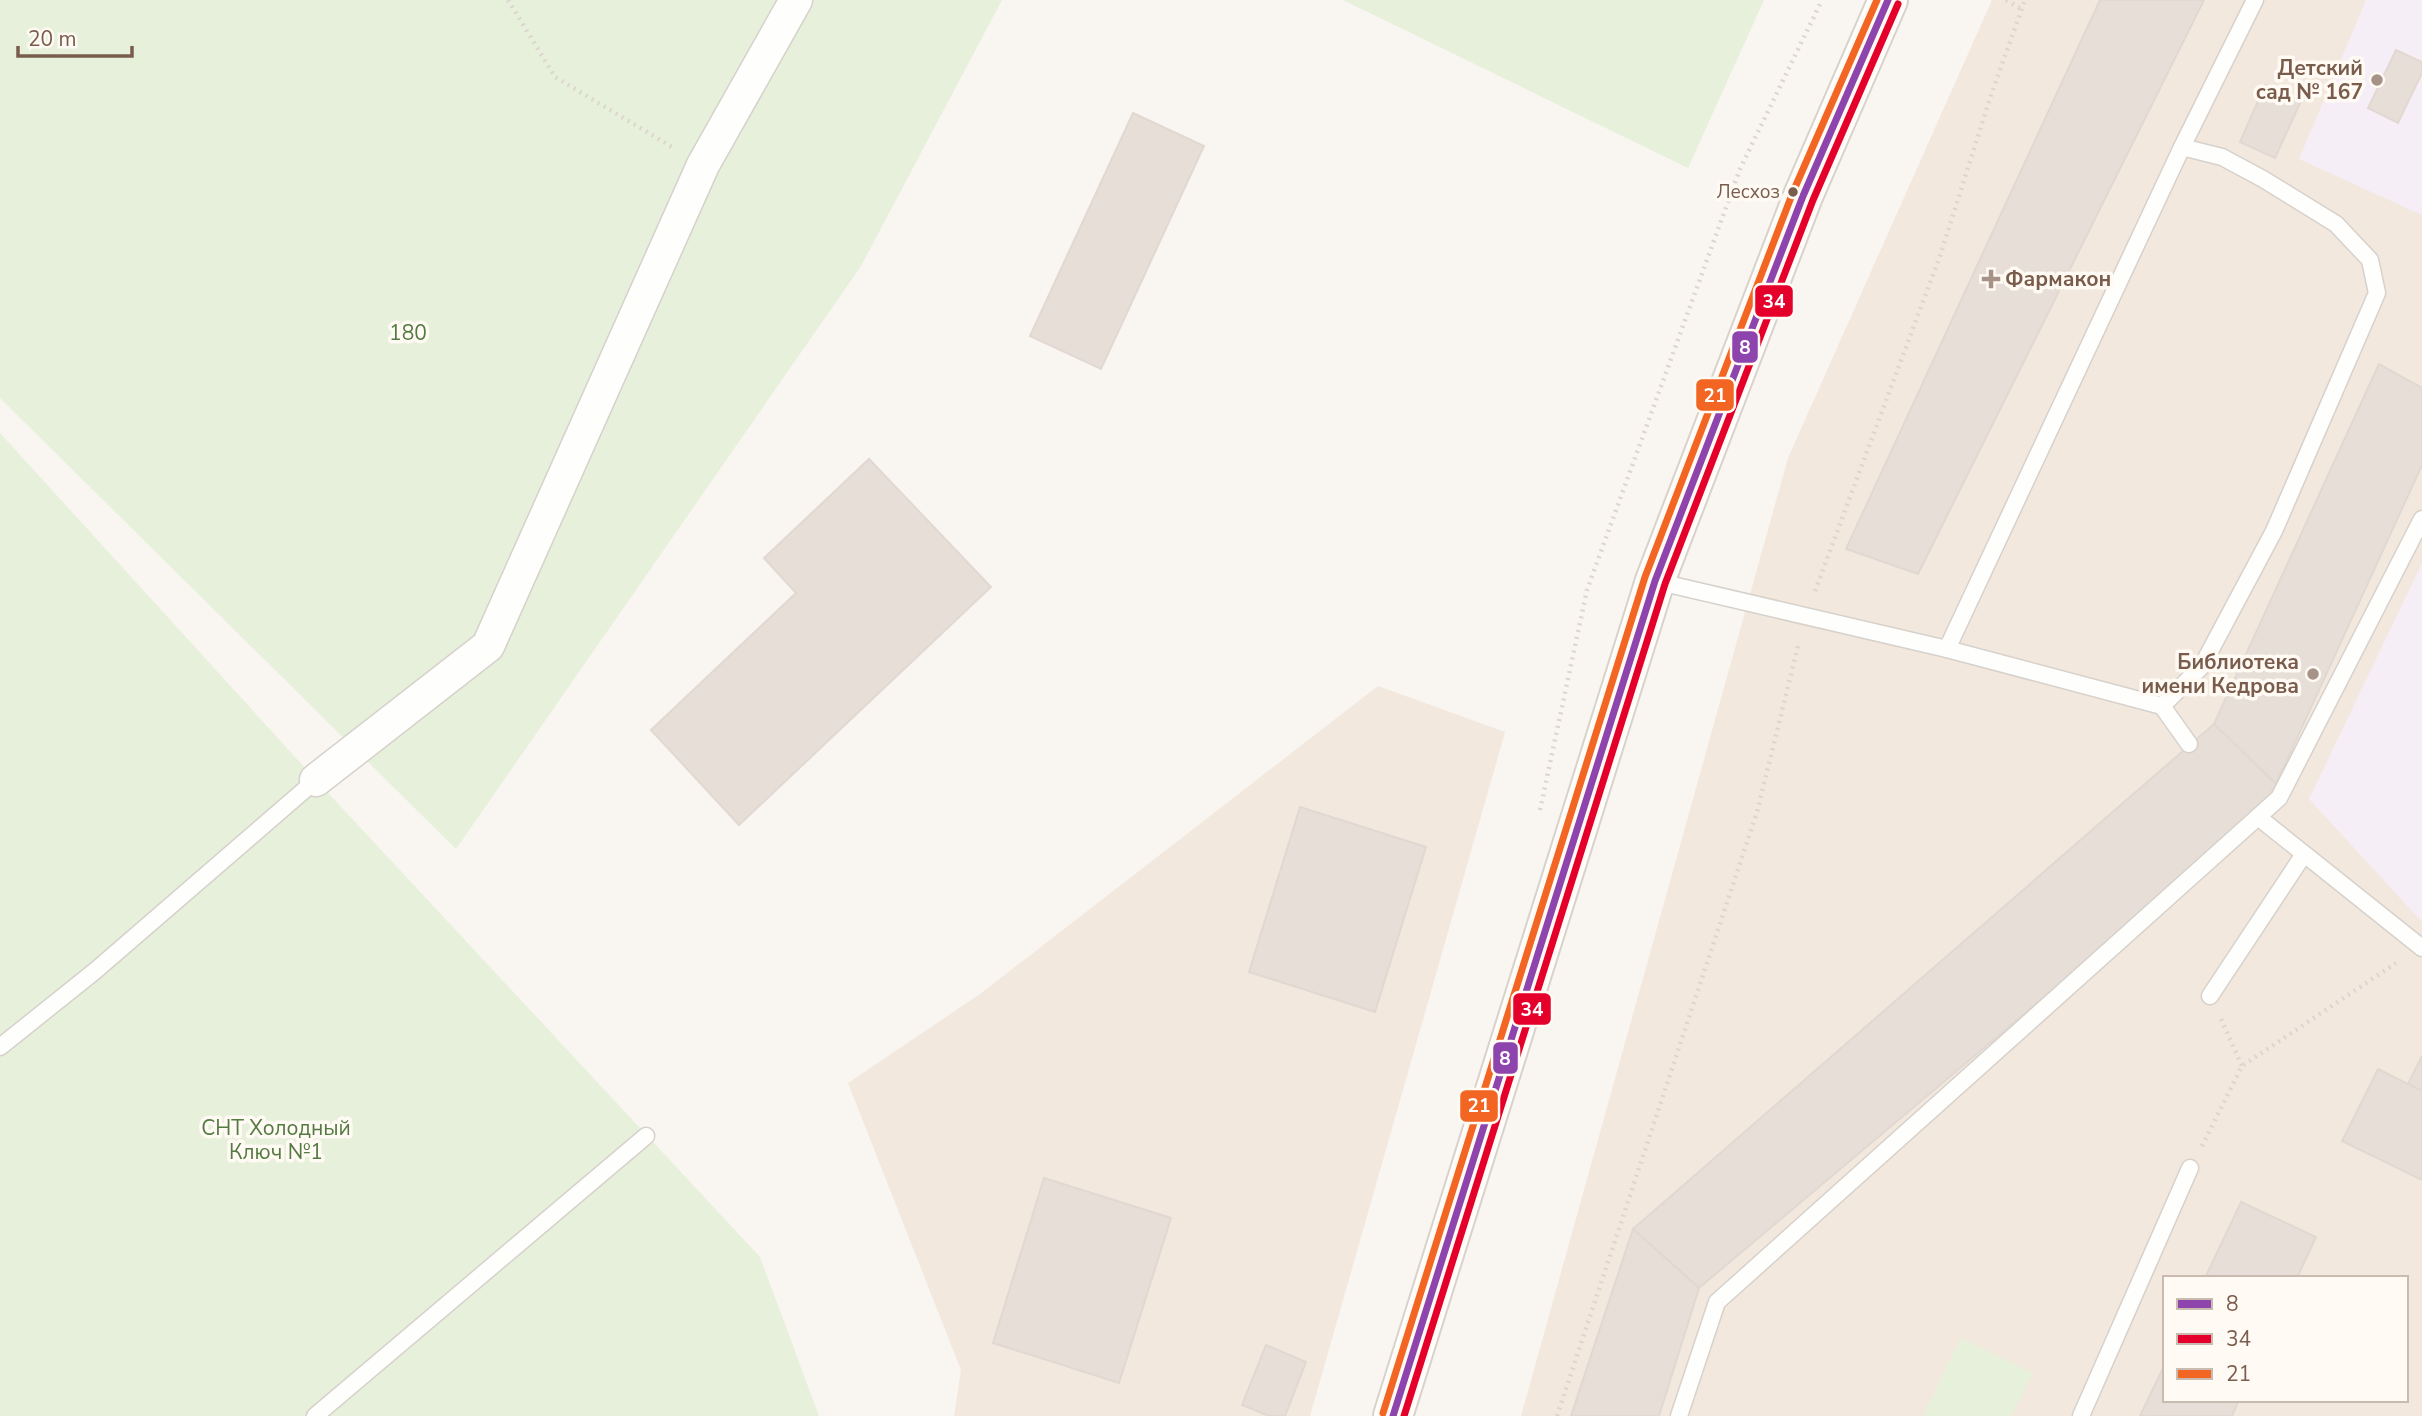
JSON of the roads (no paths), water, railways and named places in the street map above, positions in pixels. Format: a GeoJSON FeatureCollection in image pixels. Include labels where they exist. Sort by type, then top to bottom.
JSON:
{"type":"FeatureCollection","features":[{"type":"Feature","properties":{"kind":"main road"},"geometry":{"type":"LineString","coordinates":[[1392,1416],[1655,581],[1802,195],[1888,0]]}},
{"type":"Feature","properties":{"kind":"street"},"geometry":{"type":"LineString","coordinates":[[316,780],[488,646],[703,165],[796,0]]}},
{"type":"Feature","properties":{"kind":"lane"},"geometry":{"type":"LineString","coordinates":[[1947,649],[2182,147],[2255,0]]}},
{"type":"Feature","properties":{"kind":"lane"},"geometry":{"type":"LineString","coordinates":[[2162,706],[2202,666],[2274,531],[2376,293],[2370,260],[2336,223],[2263,178],[2222,157],[2182,147]]}},
{"type":"Feature","properties":{"kind":"lane"},"geometry":{"type":"LineString","coordinates":[[1679,1416],[1717,1302],[2279,798],[2422,519]]}},
{"type":"Feature","properties":{"kind":"lane"},"geometry":{"type":"LineString","coordinates":[[1655,581],[1947,649],[2162,706],[2189,744]]}},
{"type":"Feature","properties":{"kind":"lane"},"geometry":{"type":"LineString","coordinates":[[0,1047],[95,971],[316,780]]}},
{"type":"Feature","properties":{"kind":"lane"},"geometry":{"type":"LineString","coordinates":[[2258,817],[2421,947]]}},
{"type":"Feature","properties":{"kind":"lane"},"geometry":{"type":"LineString","coordinates":[[2210,996],[2304,854]]}},
{"type":"Feature","properties":{"kind":"lane"},"geometry":{"type":"LineString","coordinates":[[315,1416],[646,1136]]}},
{"type":"Feature","properties":{"kind":"lane"},"geometry":{"type":"LineString","coordinates":[[2081,1416],[2190,1168]]}},
{"type":"Feature","properties":{"kind":"place","name":"Детский сад № 167"},"geometry":{"type":"Point","coordinates":[2377,80]}},
{"type":"Feature","properties":{"kind":"place","name":"Лесхоз"},"geometry":{"type":"Point","coordinates":[1793,192]}},
{"type":"Feature","properties":{"kind":"place","name":"Фармакон"},"geometry":{"type":"Point","coordinates":[1991,279]}},
{"type":"Feature","properties":{"kind":"place","name":"Библиотека имени Кедрова"},"geometry":{"type":"Point","coordinates":[2313,674]}},
{"type":"Feature","properties":{"kind":"park label","name":"180"},"geometry":{"type":"Point","coordinates":[408,333]}},
{"type":"Feature","properties":{"kind":"park label","name":"СНТ Холодный Ключ №1"},"geometry":{"type":"Point","coordinates":[276,1140]}}]}
